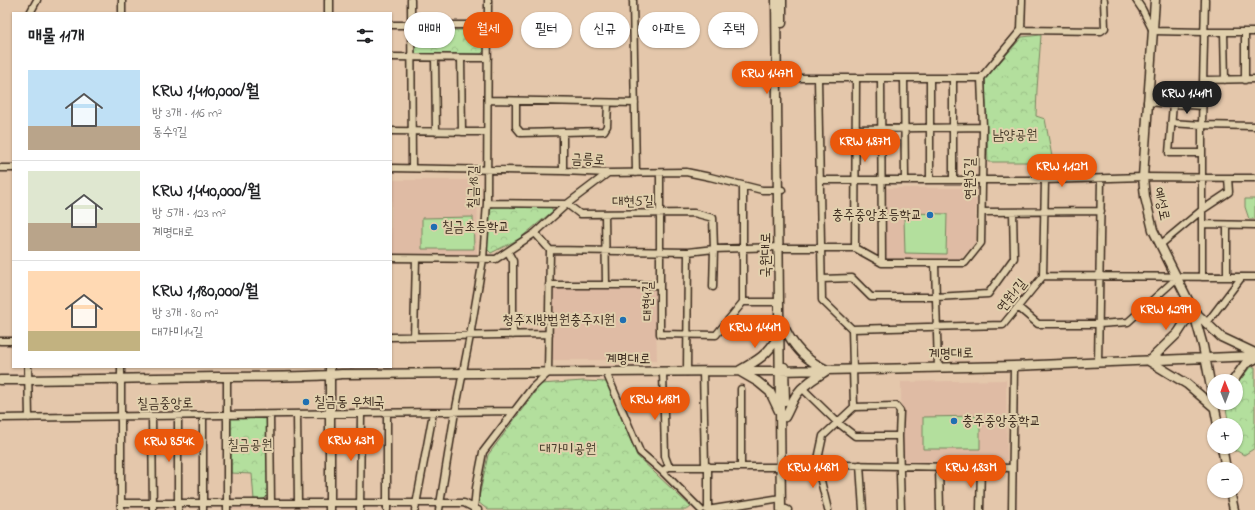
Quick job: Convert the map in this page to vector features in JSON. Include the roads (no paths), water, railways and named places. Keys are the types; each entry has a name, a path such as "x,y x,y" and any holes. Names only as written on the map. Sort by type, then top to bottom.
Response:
{"street":[{"path":"31,12 37,0"},
{"path":"122,0 122,12"},
{"path":"329,0 330,12"},
{"path":"411,0 411,12"},
{"name":"칠금18길","path":"488,0 488,12"},
{"path":"633,0 636,173"},
{"name":"국원대로","path":"776,0 781,190"},
{"name":"국원대로","path":"782,0 781,248 783,466 785,510"},
{"path":"782,78 981,78 1021,30 1022,0"},
{"path":"1021,30 1100,31 1105,28 1104,0"},
{"path":"1136,0 1142,9 1152,31 1255,32"},
{"name":"예성로","path":"1155,0 1143,177 1145,197 1149,215 1160,245 1193,310 1209,374"},
{"path":"1202,277 1202,106 1205,0"},
{"path":"392,25 404,25"},
{"path":"1224,32 1225,80"},
{"path":"1245,32 1245,80"},
{"path":"412,48 412,168"},
{"name":"칠금18길","path":"439,510 482,259 487,204 488,48"},
{"path":"392,57 488,58"},
{"path":"435,58 436,132"},
{"path":"461,58 462,132"},
{"path":"818,78 822,300 852,329 854,407"},
{"path":"855,248 856,78"},
{"path":"881,78 882,264"},
{"path":"904,78 905,180"},
{"path":"930,78 930,180"},
{"path":"953,78 953,180"},
{"name":"연원5길","path":"882,264 965,263 981,244 981,78"},
{"path":"1203,80 1255,79"},
{"path":"488,100 635,103"},
{"path":"516,101 516,127 521,133 604,131 607,126 608,103"},
{"path":"1147,102 1202,106"},
{"path":"1173,104 1169,153 1202,153"},
{"path":"1172,123 1255,126"},
{"path":"856,129 982,128"},
{"path":"392,130 487,132"},
{"path":"563,133 563,171"},
{"path":"0,168 12,168"},
{"name":"금릉로","path":"392,168 608,173 686,172 762,190 781,190"},
{"path":"392,258 496,259 535,233 567,204 608,173"},
{"name":"대현4길","path":"660,173 660,334 716,335 743,302"},
{"path":"820,180 1045,180 1143,177 1255,178"},
{"path":"1160,245 1202,210 1229,192 1228,178"},
{"path":"1098,363 1101,179"},
{"name":"연원1길","path":"852,329 1003,325 1043,276 1045,180"},
{"path":"743,186 743,302 779,302"},
{"path":"487,204 567,204"},
{"name":"대현5길","path":"567,204 580,214 694,213 713,218 713,287"},
{"path":"982,212 1101,211"},
{"path":"822,279 852,278 871,297 936,297 988,294 1014,258 1013,212"},
{"path":"605,214 606,284"},
{"path":"1202,224 1255,225"},
{"path":"1227,225 1227,277"},
{"path":"121,368 121,507 203,507 227,503 298,503 330,507 360,503 464,503 475,509 476,488 483,452 532,388 548,372 550,250 535,233"},
{"path":"550,250 688,252 714,248 855,248 882,264"},
{"name":"국원대로","path":"781,248 779,302 782,330"},
{"path":"508,252 513,261 513,335"},
{"path":"687,372 688,252"},
{"path":"414,337 416,259"},
{"path":"935,264 938,368"},
{"path":"1043,276 1177,278 1255,277"},
{"path":"1018,307 1038,324 1099,324 1128,322 1177,278"},
{"path":"1206,324 1241,278"},
{"path":"549,284 660,285"},
{"path":"1207,398 1187,384 1149,361 1178,333 1193,310 1221,337 1255,356 1245,364 1238,374"},
{"path":"513,318 549,320"},
{"path":"738,370 758,360 774,345 782,330 809,360 828,370"},
{"path":"392,337 549,334"},
{"path":"0,341 12,341"},
{"name":"계명대로","path":"0,380 227,377 330,371 342,374 462,374 548,372 687,372 738,370 782,371 1014,366 1255,356"},
{"path":"1012,510 1014,366"},
{"path":"28,368 29,418"},
{"path":"738,370 758,382 770,392 783,415 802,388 810,381 828,370"},
{"path":"330,371 330,507"},
{"path":"703,371 707,510 728,508 781,498"},
{"path":"606,372 640,452 662,471 700,510"},
{"path":"663,372 665,456 669,467"},
{"path":"226,510 228,415 227,377"},
{"path":"802,388 836,422 855,436 899,436"},
{"path":"741,389 741,467"},
{"path":"828,510 817,464 823,436 836,422 854,407 896,406 900,411 899,466 901,510"},
{"name":"칠금중앙로","path":"0,418 514,411"},
{"path":"387,413 387,510"},
{"path":"415,510 433,413"},
{"path":"297,414 298,503"},
{"path":"360,510 361,414"},
{"path":"270,415 270,503"},
{"path":"152,416 153,507"},
{"path":"178,416 178,507"},
{"path":"203,507 204,416"},
{"path":"662,471 669,467 741,467 817,464 1012,468"},
{"path":"860,465 863,510"},
{"name":"국원대로","path":"783,466 781,498 785,510"},
{"path":"939,466 940,510"},
{"path":"980,510 981,467"},
{"path":"1231,498 1234,510"}],"place":[{"name":"충주중앙초등학교","path":"930,215"},
{"name":"칠금초등학교","path":"434,227"},
{"name":"청주지방법원충주지원","path":"623,320"},
{"name":"칠금동 우체국","path":"306,402"},
{"name":"충주중앙중학교","path":"954,421"}],"park label":[{"name":"남양공원","path":"1015,135"},
{"name":"칠금공원","path":"250,445"},
{"name":"대가미공원","path":"568,449"}]}
